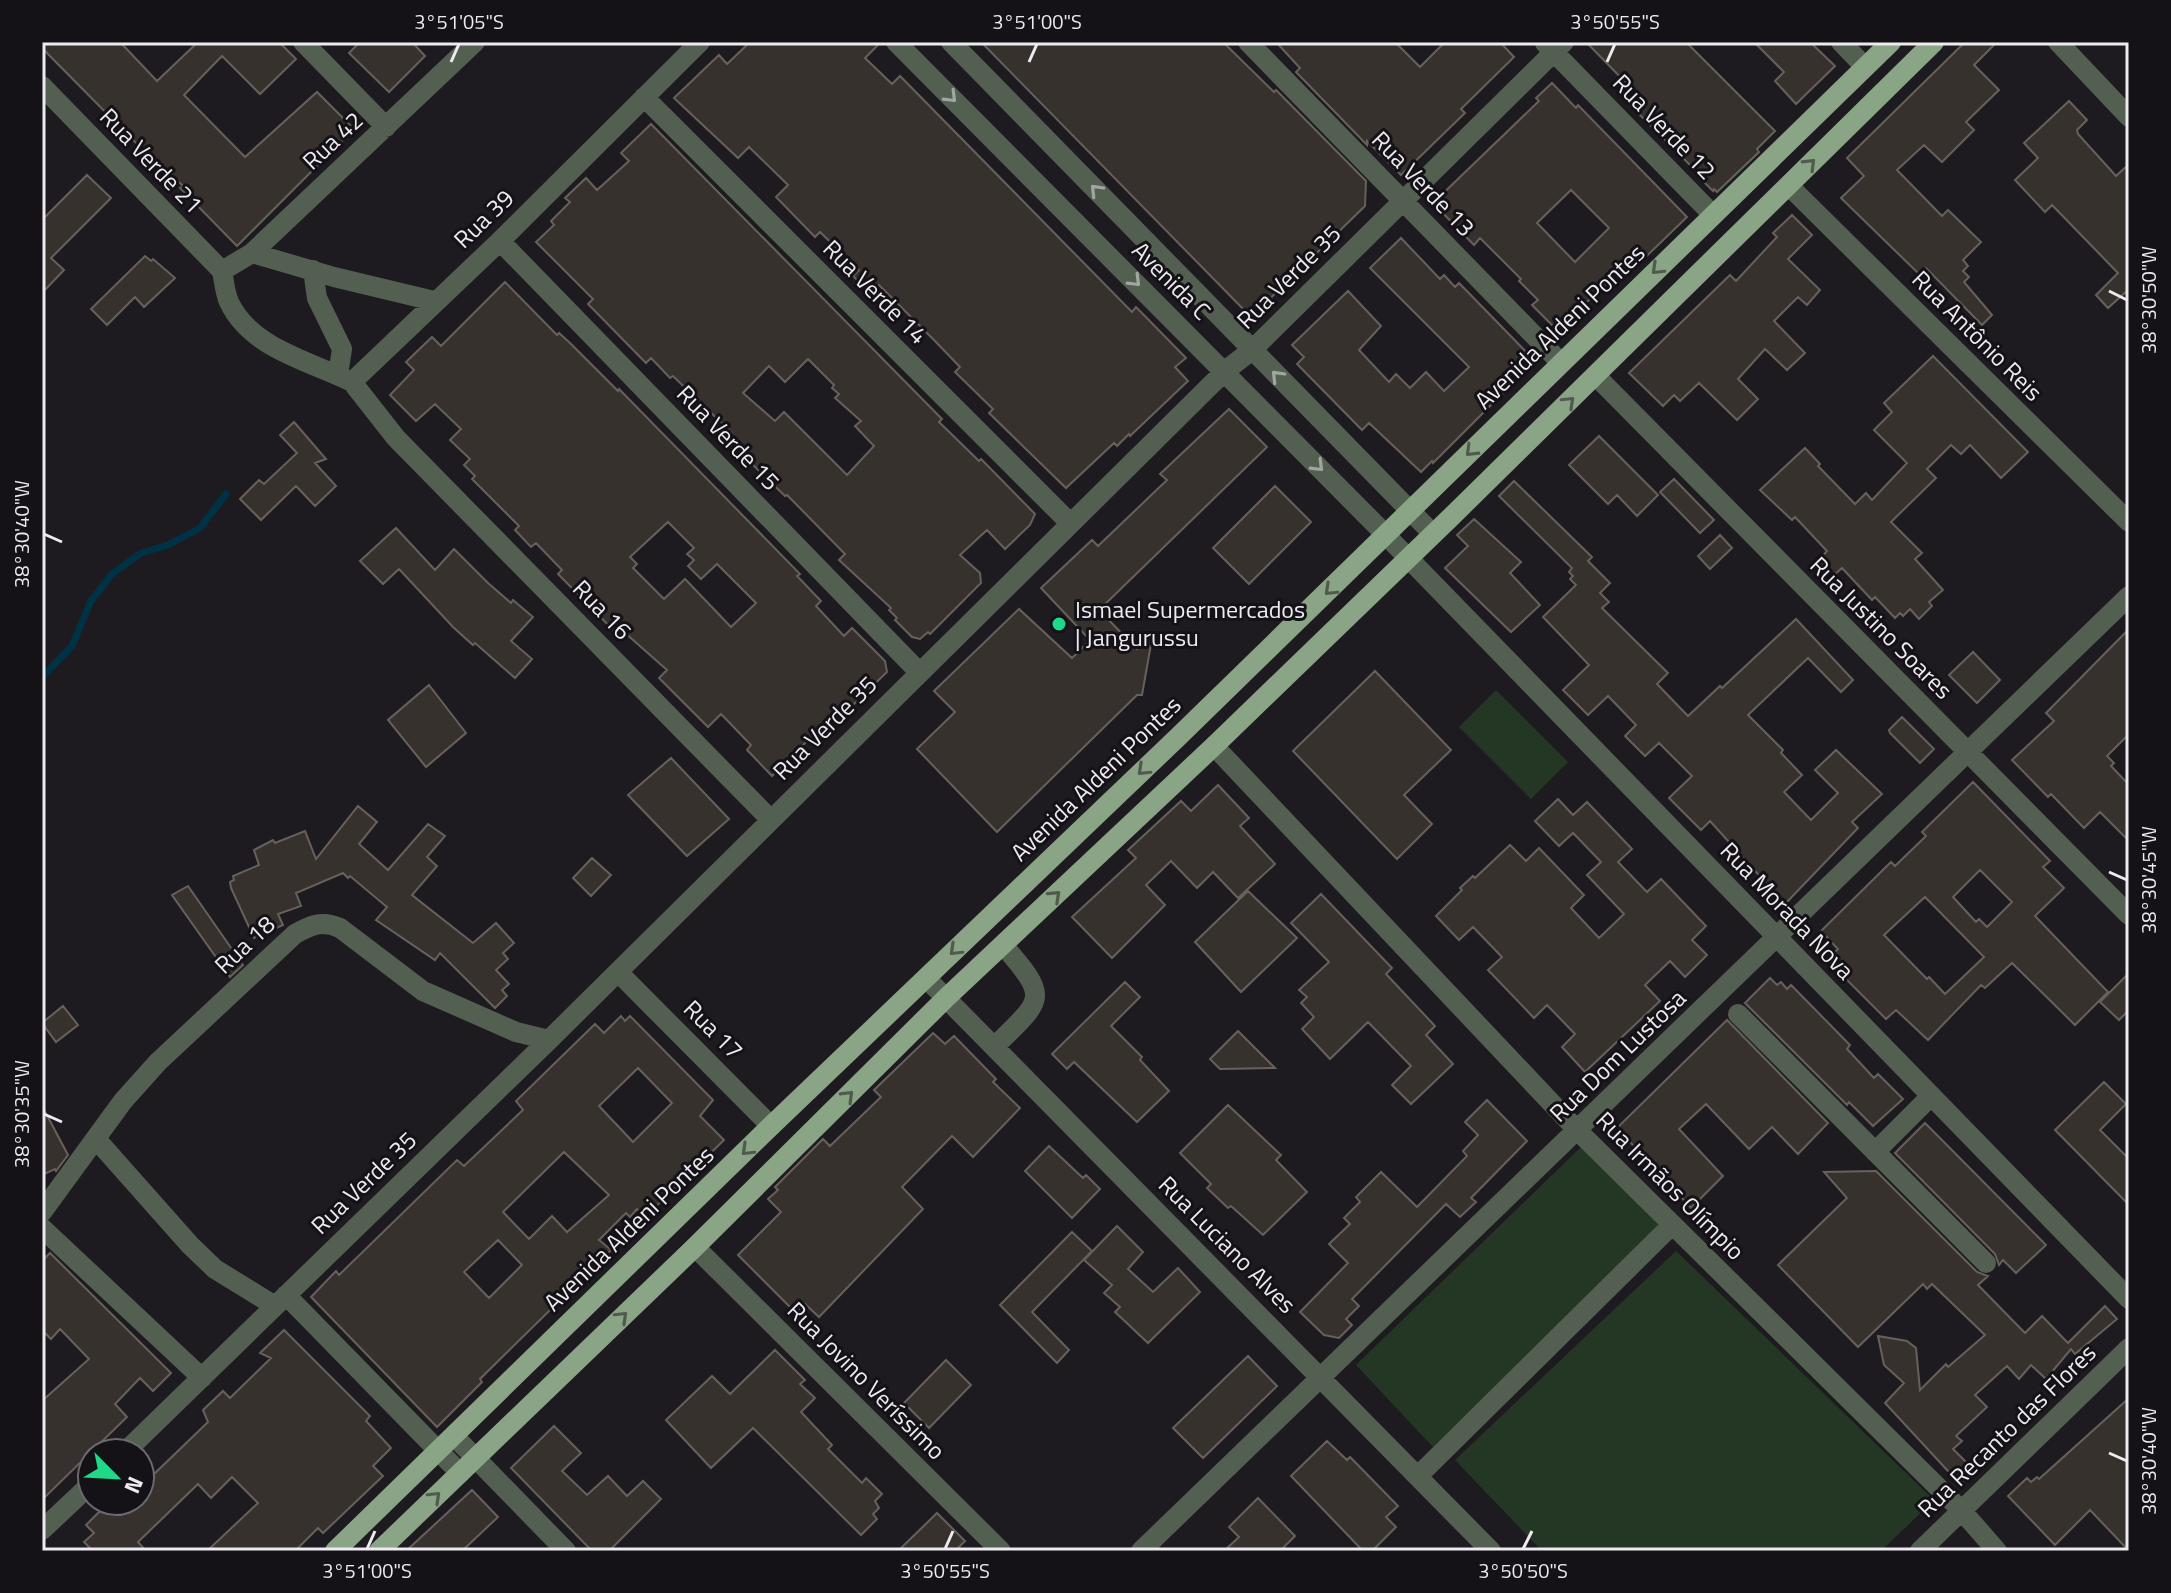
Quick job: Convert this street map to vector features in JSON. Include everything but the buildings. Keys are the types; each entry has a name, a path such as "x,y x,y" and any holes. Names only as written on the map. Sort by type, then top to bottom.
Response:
{"main road":[{"name":"Avenida Aldeni Pontes","path":"335,1551 1891,42"},
{"path":"379,1551 695,1247 946,998 1214,746 1596,376 1934,42"}],"street":[{"path":"303,42 386,127"},
{"name":"Rua 42","path":"222,271 252,253 475,42"},
{"name":"Rua 39","path":"345,379 500,241 700,42"},
{"name":"Avenida C","path":"896,42 1408,558"},
{"name":"Avenida C","path":"951,42 1433,534"},
{"name":"Rua Verde 13","path":"1248,42 1561,363"},
{"path":"1841,42 1865,67"},
{"path":"2058,42 2129,117"},
{"name":"Rua Verde 35","path":"141,1437 549,1040 1225,371 1252,350 1404,200 1554,45"},
{"name":"Rua Verde 12","path":"1554,45 1713,215"},
{"name":"Rua Verde 21","path":"42,86 222,271"},
{"name":"Rua Verde 14","path":"644,97 1070,523"},
{"name":"Rua Antônio Reis","path":"1789,186 2129,522"},
{"name":"Rua Verde 15","path":"500,241 919,672"},
{"path":"252,253 434,301"},
{"path":"222,271 228,300 255,333 277,349 345,379 342,349 317,298 313,270"},
{"name":"Rua Justino Soares","path":"1596,376 2129,915"},
{"name":"Rua 16","path":"345,379 396,438 770,819"},
{"name":"Rua Morada Nova","path":"1408,558 2129,1299"},
{"name":"Rua Dom Lustosa","path":"1141,1551 2129,596"},
{"name":"Rua Irmãos Olímpio","path":"1214,746 1578,1131 1962,1511 1997,1551"},
{"name":"Rua 18","path":"42,1212 123,1101 158,1062 295,934 315,924 328,923 340,928 423,991 516,1032 549,1040"},
{"path":"994,1047 1026,1016 1036,995 1035,983 1003,945"},
{"name":"Rua 17","path":"618,972 771,1126"},
{"name":"Rua Luciano Alves","path":"926,978 1491,1551"},
{"path":"1738,1014 1986,1263"},
{"path":"1875,1152 1931,1096"},
{"path":"96,1139 215,1269 281,1301 438,1452 467,1466 566,1551"},
{"path":"1418,1476 1672,1225"},
{"path":"42,1228 202,1378"},
{"name":"Rua Jovino Veríssimo","path":"695,1247 1001,1551"},
{"name":"Rua Recanto das Flores","path":"1920,1551 2129,1348"},
{"path":"454,1436 467,1466"},
{"path":"42,1530 76,1498"}],"green space":[{"path":"1496,690 1568,762 1531,799 1459,727"},
{"path":"1582,1146 1660,1226 1433,1447 1356,1365"},
{"path":"1676,1251 1934,1500 1881,1551 1542,1551 1455,1460"}],"waterway":[{"path":"42,677 72,646 91,601 112,574 141,553 168,545 200,528 226,494"}],"place":[{"name":"Ismael Supermercados | Jangurussu","path":"1059,624"}]}
